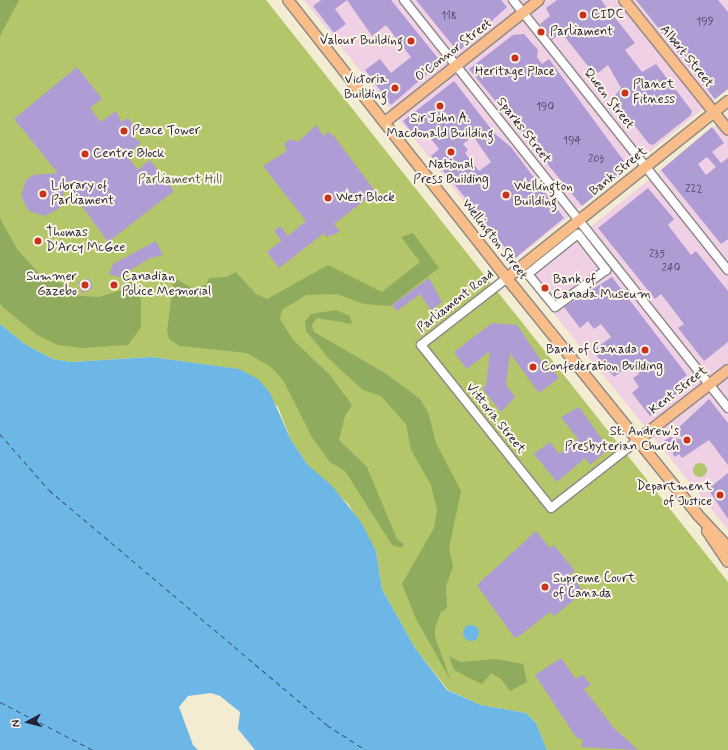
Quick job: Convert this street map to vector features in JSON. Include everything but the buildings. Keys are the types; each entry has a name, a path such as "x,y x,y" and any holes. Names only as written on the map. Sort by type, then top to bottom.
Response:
{"main road":[{"name":"Wellington Street","path":"288,0 507,278 697,514 728,547"},
{"name":"O'Connor Street","path":"385,122 540,0"},
{"name":"Albert Street","path":"624,0 728,130"},
{"name":"Bank Street","path":"507,278 728,101"},
{"name":"Kent Street","path":"638,440 728,370"},
{"name":"Wellington Street","path":"697,514 728,562"}],"street":[{"name":"Sparks Street","path":"404,0 728,408"},
{"name":"Queen Street","path":"513,0 728,270"},
{"path":"578,234 606,270 555,307 528,274 578,234"},
{"name":"Parliament Road","path":"421,345 507,278"},
{"name":"Vittoria Street","path":"421,345 551,508"},
{"name":"Kent Street","path":"551,508 638,440"}],"shaded area":[{"path":"304,0 728,0 728,89 512,262"},
{"path":"728,116 728,530 526,279"}],"green space":[{"name":"Parliament Hill","path":"0,0 266,0 728,582 728,750 547,750 536,723 526,713 481,705 448,690 415,648 382,589 376,551 349,505 307,464 291,440 278,407 238,369 151,357 71,362 53,359 26,345 0,324"},
{"path":"0,0 19,0 0,36"},
{"path":"0,218 17,249 44,279 64,283 80,296 99,297 128,288 130,280 135,279 141,294 141,327 128,345 82,348 58,345 37,335 5,309 0,304"},
{"path":"413,233 439,268 390,306 364,304 337,294 306,295 282,310 280,319 293,340 329,374 352,405 345,416 339,440 367,467 397,539 404,544 401,548 392,545 345,471 330,462 313,439 283,380 271,367 247,353 180,346 169,339 167,331 174,278 194,289 206,285 209,278 226,277 236,272 256,294 267,299 328,265 382,292 420,262 401,237"},
{"path":"336,310 350,316 352,324 317,318 312,325 314,332 385,373 420,399 428,412 436,443 461,491 449,548 453,567 446,586 447,608 441,612 435,628 435,637 451,681 416,619 402,584 434,528 437,510 431,485 411,450 406,424 381,396 363,390 330,360 306,331 305,321 311,314"},
{"path":"697,463 703,463 707,467 707,473 703,477 697,477 693,473 693,467"},
{"path":"449,656 461,662 496,659 523,664 527,682 510,691 501,679 491,673 482,684 454,670"}],"water":[{"path":"0,324 26,345 53,359 71,362 151,357 239,369 258,379 270,393 291,440 307,464 332,486 361,522 376,551 382,589 415,648 447,690 481,705 526,713 536,723 547,750 255,750 238,729 240,712 220,696 211,693 188,696 179,707 193,745 198,750 0,750"},
{"path":"471,625 477,627 479,633 477,639 471,641 465,639 463,633 465,627"}],"ferry route":[{"path":"0,434 49,490 327,725 366,750"},
{"path":"0,702 93,750"}],"place":[{"name":"CIDC","path":"583,15"},
{"name":"Parliament","path":"541,32"},
{"name":"Valour Building","path":"411,41"},
{"name":"Heritage Place","path":"515,58"},
{"name":"Victoria Building","path":"395,88"},
{"name":"Planet Fitness","path":"625,93"},
{"name":"Sir John A. Macdonald Building","path":"440,106"},
{"name":"Peace Tower","path":"124,131"},
{"name":"National Press Building","path":"451,152"},
{"name":"Centre Block","path":"85,154"},
{"name":"Library of Parliament","path":"43,194"},
{"name":"Wellington Building","path":"506,195"},
{"name":"West Block","path":"328,198"},
{"name":"Thomas D'Arcy McGee","path":"38,241"},
{"name":"Summer Gazebo","path":"85,285"},
{"name":"Canadian Police Memorial","path":"114,285"},
{"name":"Bank of Canada Museum","path":"545,288"},
{"name":"Bank of Canada","path":"645,350"},
{"name":"Confederation Building","path":"533,367"},
{"name":"St. Andrew's Presbyterian Church","path":"687,440"},
{"name":"Department of Justice","path":"720,495"},
{"name":"Supreme Court of Canada","path":"545,587"}]}
